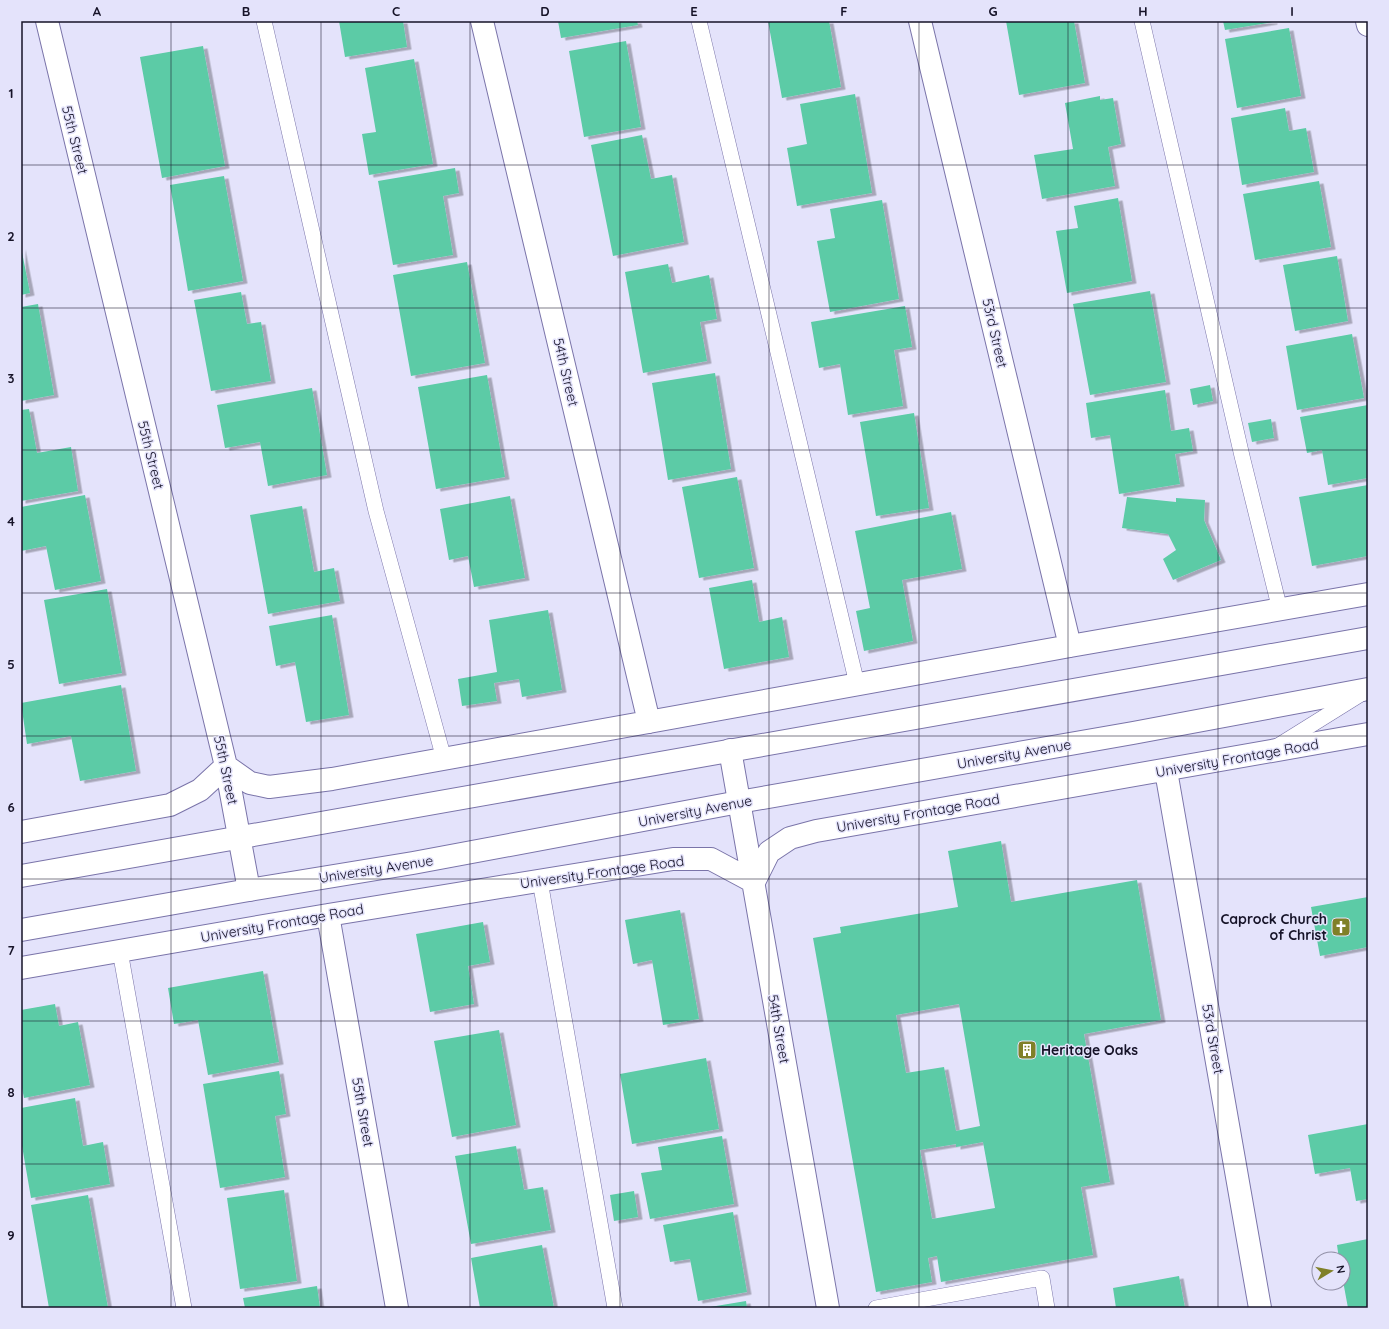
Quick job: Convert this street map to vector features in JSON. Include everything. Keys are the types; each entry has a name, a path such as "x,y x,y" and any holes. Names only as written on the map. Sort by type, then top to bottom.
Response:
{"street":[{"name":"55th Street","path":"47,21 226,766 249,890"},
{"name":"54th Street","path":"482,21 649,722"},
{"name":"53rd Street","path":"920,21 1070,646"},
{"path":"1367,21 1368,25"},
{"path":"22,827 170,805 200,790 226,766 250,783 269,787 332,779 857,684 1368,594"},
{"path":"21,876 1368,638"},
{"name":"University Avenue","path":"21,930 414,863 739,802 1133,733 1368,689"},
{"name":"University Frontage Road","path":"21,968 328,915 673,859 711,859 754,882 769,852 790,838 816,831 1166,771 1368,734"},
{"name":"54th Street","path":"730,750 828,1308"},
{"name":"53rd Street","path":"1166,771 1260,1308"},
{"name":"55th Street","path":"328,915 397,1308"}],"lane":[{"path":"264,21 376,511 444,759"},
{"path":"699,21 857,684"},
{"path":"1142,21 1242,456 1280,610"},
{"path":"1266,752 1368,689"},
{"path":"540,881 615,1308"},
{"path":"120,951 184,1308"},
{"path":"876,1308 1042,1278 1047,1308"}],"building":[{"path":"339,21 403,21 407,47 345,57"},
{"path":"558,21 637,21 638,25 561,38"},
{"path":"768,21 829,21 841,87 782,98"},
{"path":"1006,21 1074,21 1085,83 1019,95"},
{"path":"1223,21 1273,21 1273,22 1225,30"},
{"path":"1289,28 1301,96 1237,108 1225,39"},
{"path":"626,41 641,127 584,137 569,51"},
{"path":"203,46 225,166 162,178 140,57"},
{"path":"414,59 433,164 369,175 362,134 376,132 365,68"},
{"path":"855,94 872,193 797,206 787,148 807,144 800,104"},
{"path":"1100,96 1100,100 1113,98 1121,144 1108,147 1115,186 1042,199 1034,155 1073,149 1065,103"},
{"path":"1285,108 1289,131 1306,128 1314,172 1242,185 1231,118"},
{"path":"642,135 651,179 672,175 684,242 613,256 591,145"},
{"path":"455,168 459,193 443,196 453,255 393,265 378,181"},
{"path":"224,176 243,281 188,291 170,185"},
{"path":"1319,181 1331,247 1255,260 1243,194"},
{"path":"1118,198 1132,281 1067,293 1056,231 1078,228 1074,206"},
{"path":"882,200 899,299 830,312 817,241 835,238 830,209"},
{"path":"21,247 30,293 21,295"},
{"path":"1337,256 1348,321 1295,331 1283,265"},
{"path":"467,262 485,363 411,376 393,275"},
{"path":"668,264 672,283 709,275 717,319 700,322 707,361 643,373 625,272"},
{"path":"1150,291 1166,382 1090,395 1073,304"},
{"path":"241,292 247,324 261,322 271,381 211,391 194,300"},
{"path":"38,304 54,395 21,401 21,307"},
{"path":"905,306 912,347 894,350 903,406 848,415 840,364 819,368 811,322"},
{"path":"1352,334 1364,398 1297,410 1286,346"},
{"path":"715,373 731,469 668,480 652,383"},
{"path":"487,375 505,477 436,489 418,387"},
{"path":"1210,385 1213,401 1193,405 1190,389"},
{"path":"312,388 327,475 268,486 260,442 225,448 217,405"},
{"path":"1165,390 1171,431 1189,428 1193,451 1175,454 1180,484 1119,494 1110,435 1091,438 1086,403"},
{"path":"1368,405 1368,478 1328,485 1322,450 1307,453 1300,417"},
{"path":"29,409 37,453 71,447 78,491 21,501 21,410"},
{"path":"914,413 929,508 876,516 860,422"},
{"path":"1271,419 1274,438 1252,442 1248,423"},
{"path":"737,477 754,568 699,578 682,487"},
{"path":"1368,485 1368,556 1312,566 1299,497"},
{"path":"85,495 101,581 55,590 46,546 21,551 21,507"},
{"path":"510,496 525,578 474,587 468,556 449,560 440,509"},
{"path":"1127,497 1176,502 1176,498 1205,500 1204,520 1221,560 1173,580 1163,559 1176,550 1168,534 1122,528"},
{"path":"302,506 314,572 334,568 340,601 268,614 250,515"},
{"path":"951,512 962,569 902,580 913,641 864,651 856,611 870,608 855,531"},
{"path":"752,580 759,622 782,617 789,657 724,669 709,588"},
{"path":"107,589 122,673 59,684 44,600"},
{"path":"548,610 562,690 522,697 519,679 494,683 497,701 462,706 458,679 497,672 489,620"},
{"path":"332,615 349,715 306,722 295,662 276,666 269,626"},
{"path":"121,685 136,771 80,781 71,736 27,744 21,703"},
{"name":"Heritage Oaks","path":"1001,841 1011,902 1137,880 1161,1020 1084,1034 1110,1182 1081,1187 1093,1255 941,1282 937,1256 928,1258 932,1282 876,1292 813,938 841,933 840,927 958,907 948,851","holes":["959,1004 980,1126 956,1131 944,1067 906,1073 896,1015","983,1142 995,1208 932,1219 920,1150 956,1144 956,1147"]},
{"name":"Caprock Church of Christ","path":"1368,897 1368,947 1320,956 1311,907"},
{"path":"680,910 699,1019 663,1025 652,960 633,964 625,920"},
{"path":"483,922 490,962 468,966 474,1004 430,1012 416,934"},
{"path":"263,971 279,1062 208,1075 198,1020 174,1024 168,988"},
{"path":"55,1004 59,1026 78,1022 90,1085 24,1098 21,1083 21,1010"},
{"path":"499,1030 516,1125 452,1137 434,1041"},
{"path":"706,1058 719,1129 632,1144 620,1074"},
{"path":"279,1071 286,1114 275,1116 285,1177 220,1188 203,1084"},
{"path":"75,1098 83,1146 103,1142 110,1184 31,1198 21,1140 21,1108"},
{"path":"1368,1124 1368,1199 1356,1201 1350,1168 1315,1174 1308,1135"},
{"path":"722,1136 734,1204 650,1219 641,1173 662,1170 658,1147"},
{"path":"516,1146 524,1190 543,1187 551,1230 471,1244 455,1156"},
{"path":"284,1190 297,1281 240,1289 227,1198"},
{"path":"634,1191 638,1217 614,1221 610,1195"},
{"path":"88,1195 108,1308 49,1308 31,1205"},
{"path":"733,1212 747,1292 698,1301 690,1259 670,1262 663,1225"},
{"path":"1368,1239 1368,1308 1348,1308 1345,1291 1351,1291 1351,1251 1338,1251 1337,1245"},
{"path":"542,1245 554,1308 480,1308 471,1258"},
{"path":"1179,1276 1185,1308 1116,1308 1113,1288"},
{"path":"317,1286 320,1308 245,1308 243,1298"},
{"path":"746,1301 747,1308 710,1308 710,1307"}],"place":[{"name":"Caprock Church of Christ","path":"1341,927"},
{"name":"Heritage Oaks","path":"1027,1050"}]}
